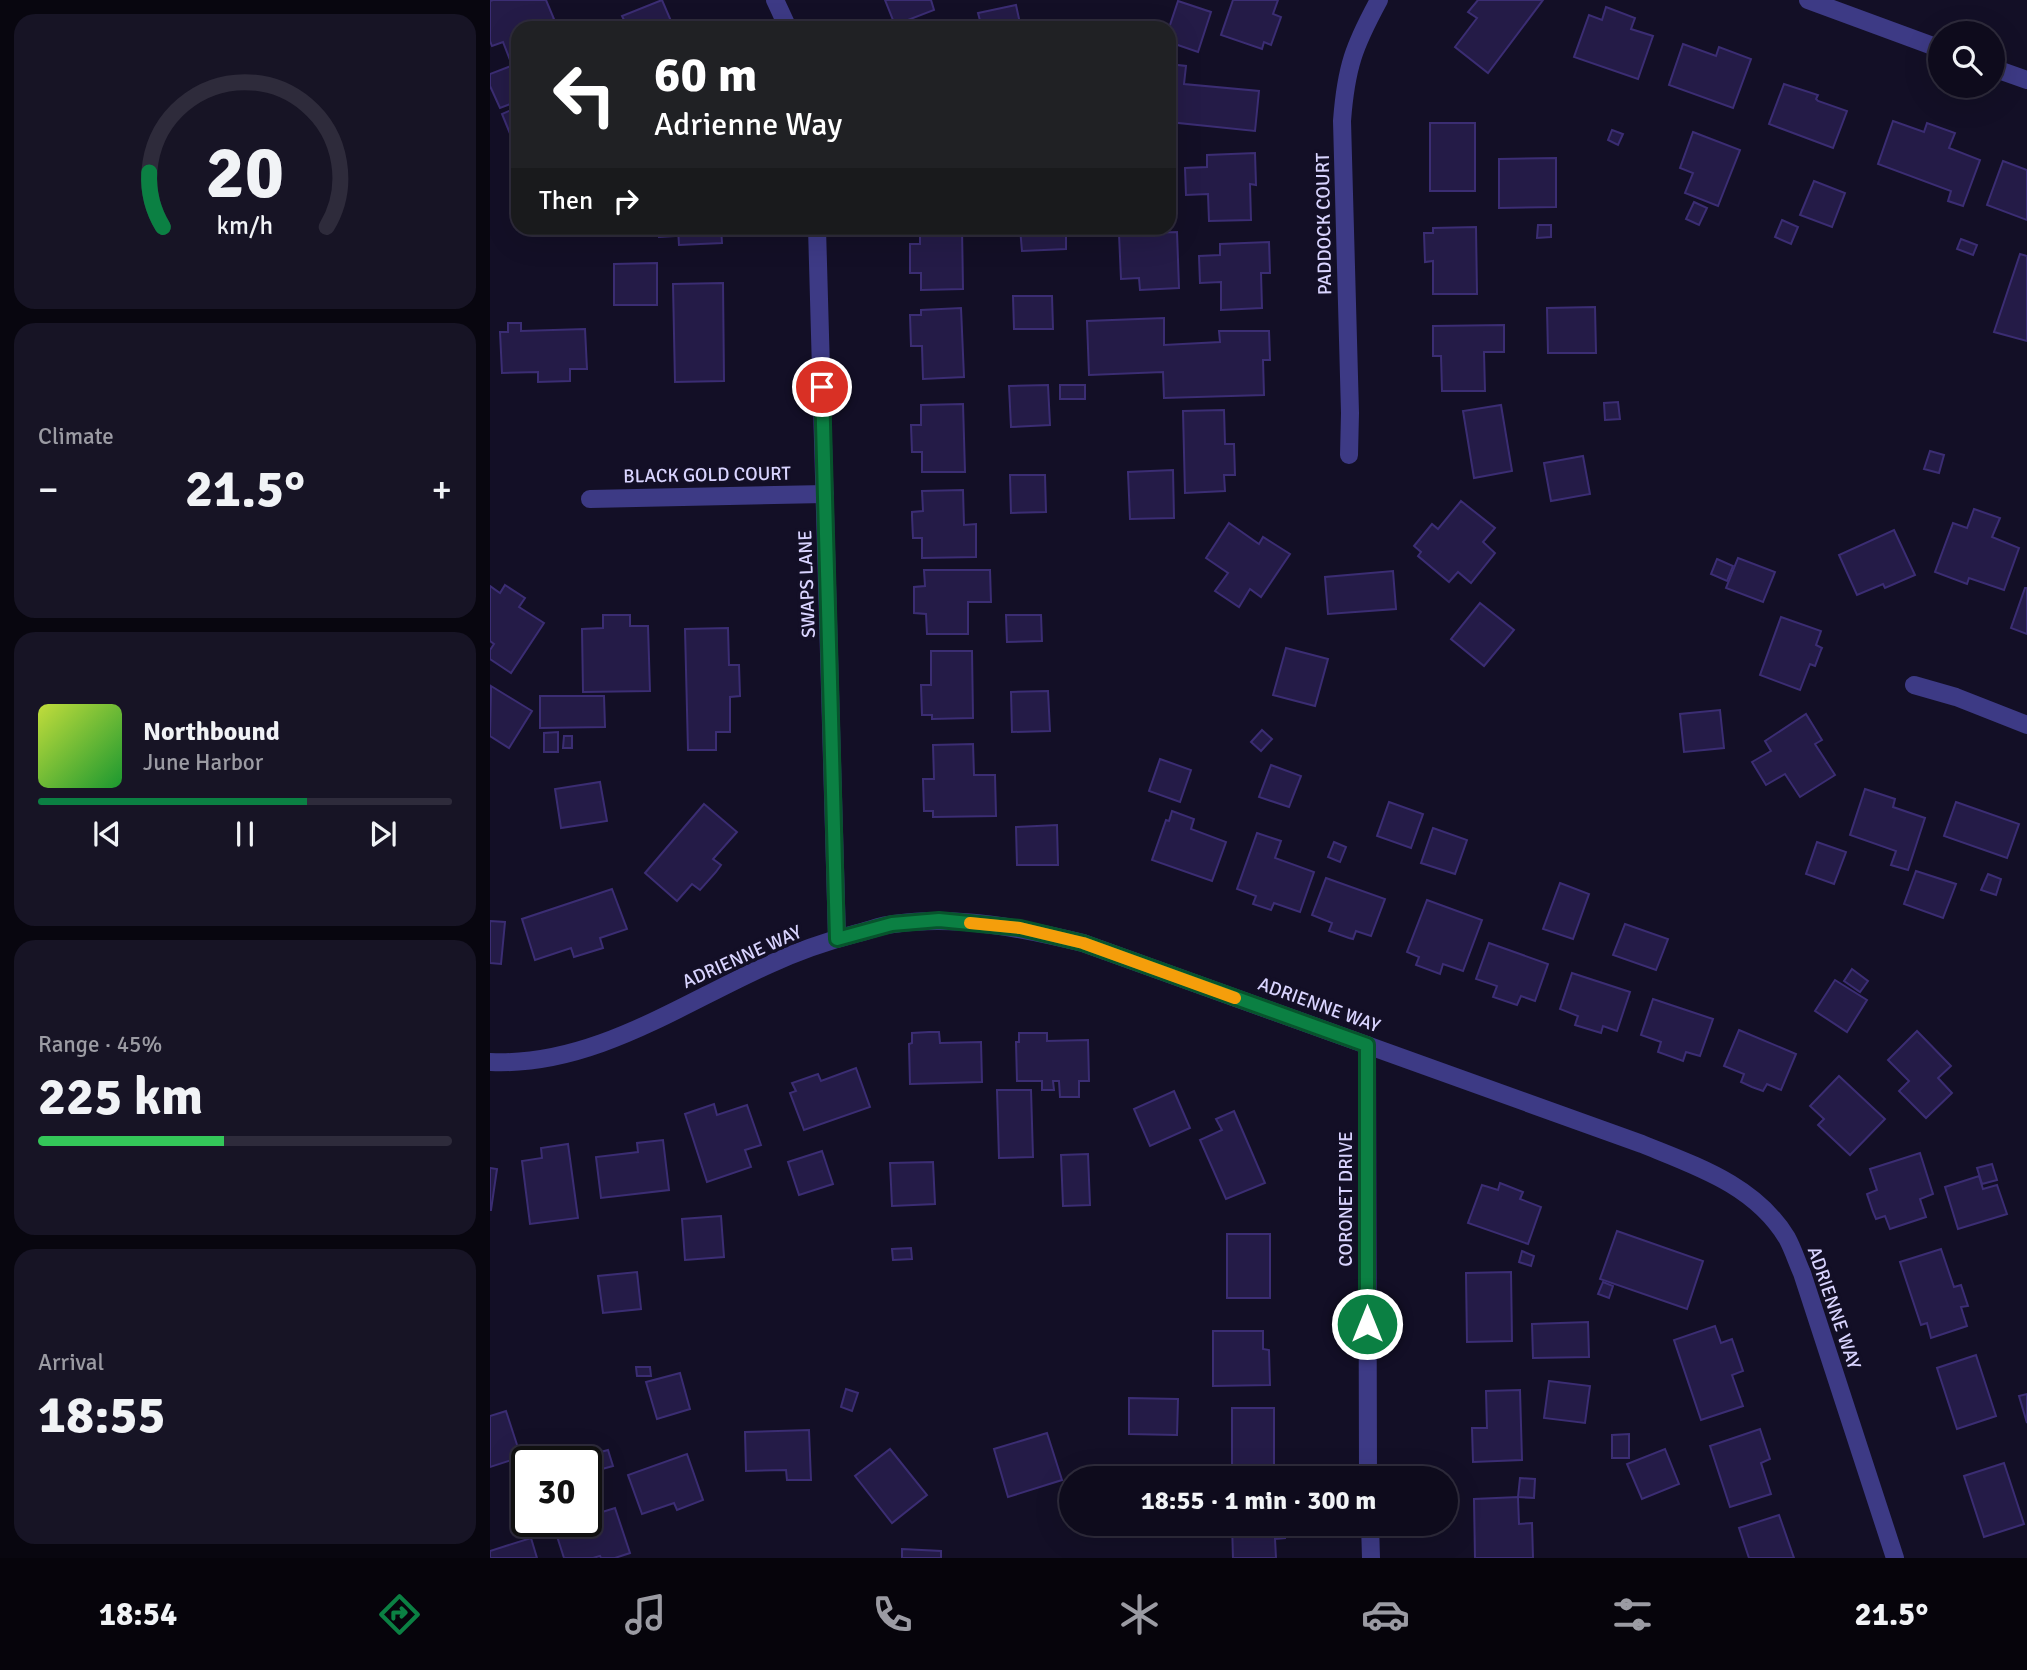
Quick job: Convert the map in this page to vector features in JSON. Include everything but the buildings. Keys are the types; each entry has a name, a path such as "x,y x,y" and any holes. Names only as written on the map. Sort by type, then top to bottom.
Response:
{"street":[{"path":"775,0 785,21"},
{"name":"PADDOCK COURT","path":"1349,455 1342,121 1352,55 1357,40 1379,0"},
{"path":"1808,0 1928,44"},
{"path":"2005,72 2027,80"},
{"name":"SWAPS LANE","path":"817,235 837,939"},
{"name":"BLACK GOLD COURT","path":"590,499 825,494"},
{"path":"1914,685 1956,697 2027,725"},
{"name":"ADRIENNE WAY","path":"490,1062 545,1059 580,1051 633,1031 769,964 837,939 892,924 939,920 1020,928 1083,943 1654,1149 1703,1169 1734,1185 1755,1200 1787,1239 1802,1273 1895,1558"},
{"name":"CORONET DRIVE","path":"1367,1045 1368,1466"},
{"path":"1370,1536 1371,1558"}],"slow traffic":[{"path":"970,923 1020,928 1083,943 1235,998"}],"route":[{"path":"822,387 837,939 892,924 939,920 1020,928 1083,943 1367,1045 1367,1324"}]}
